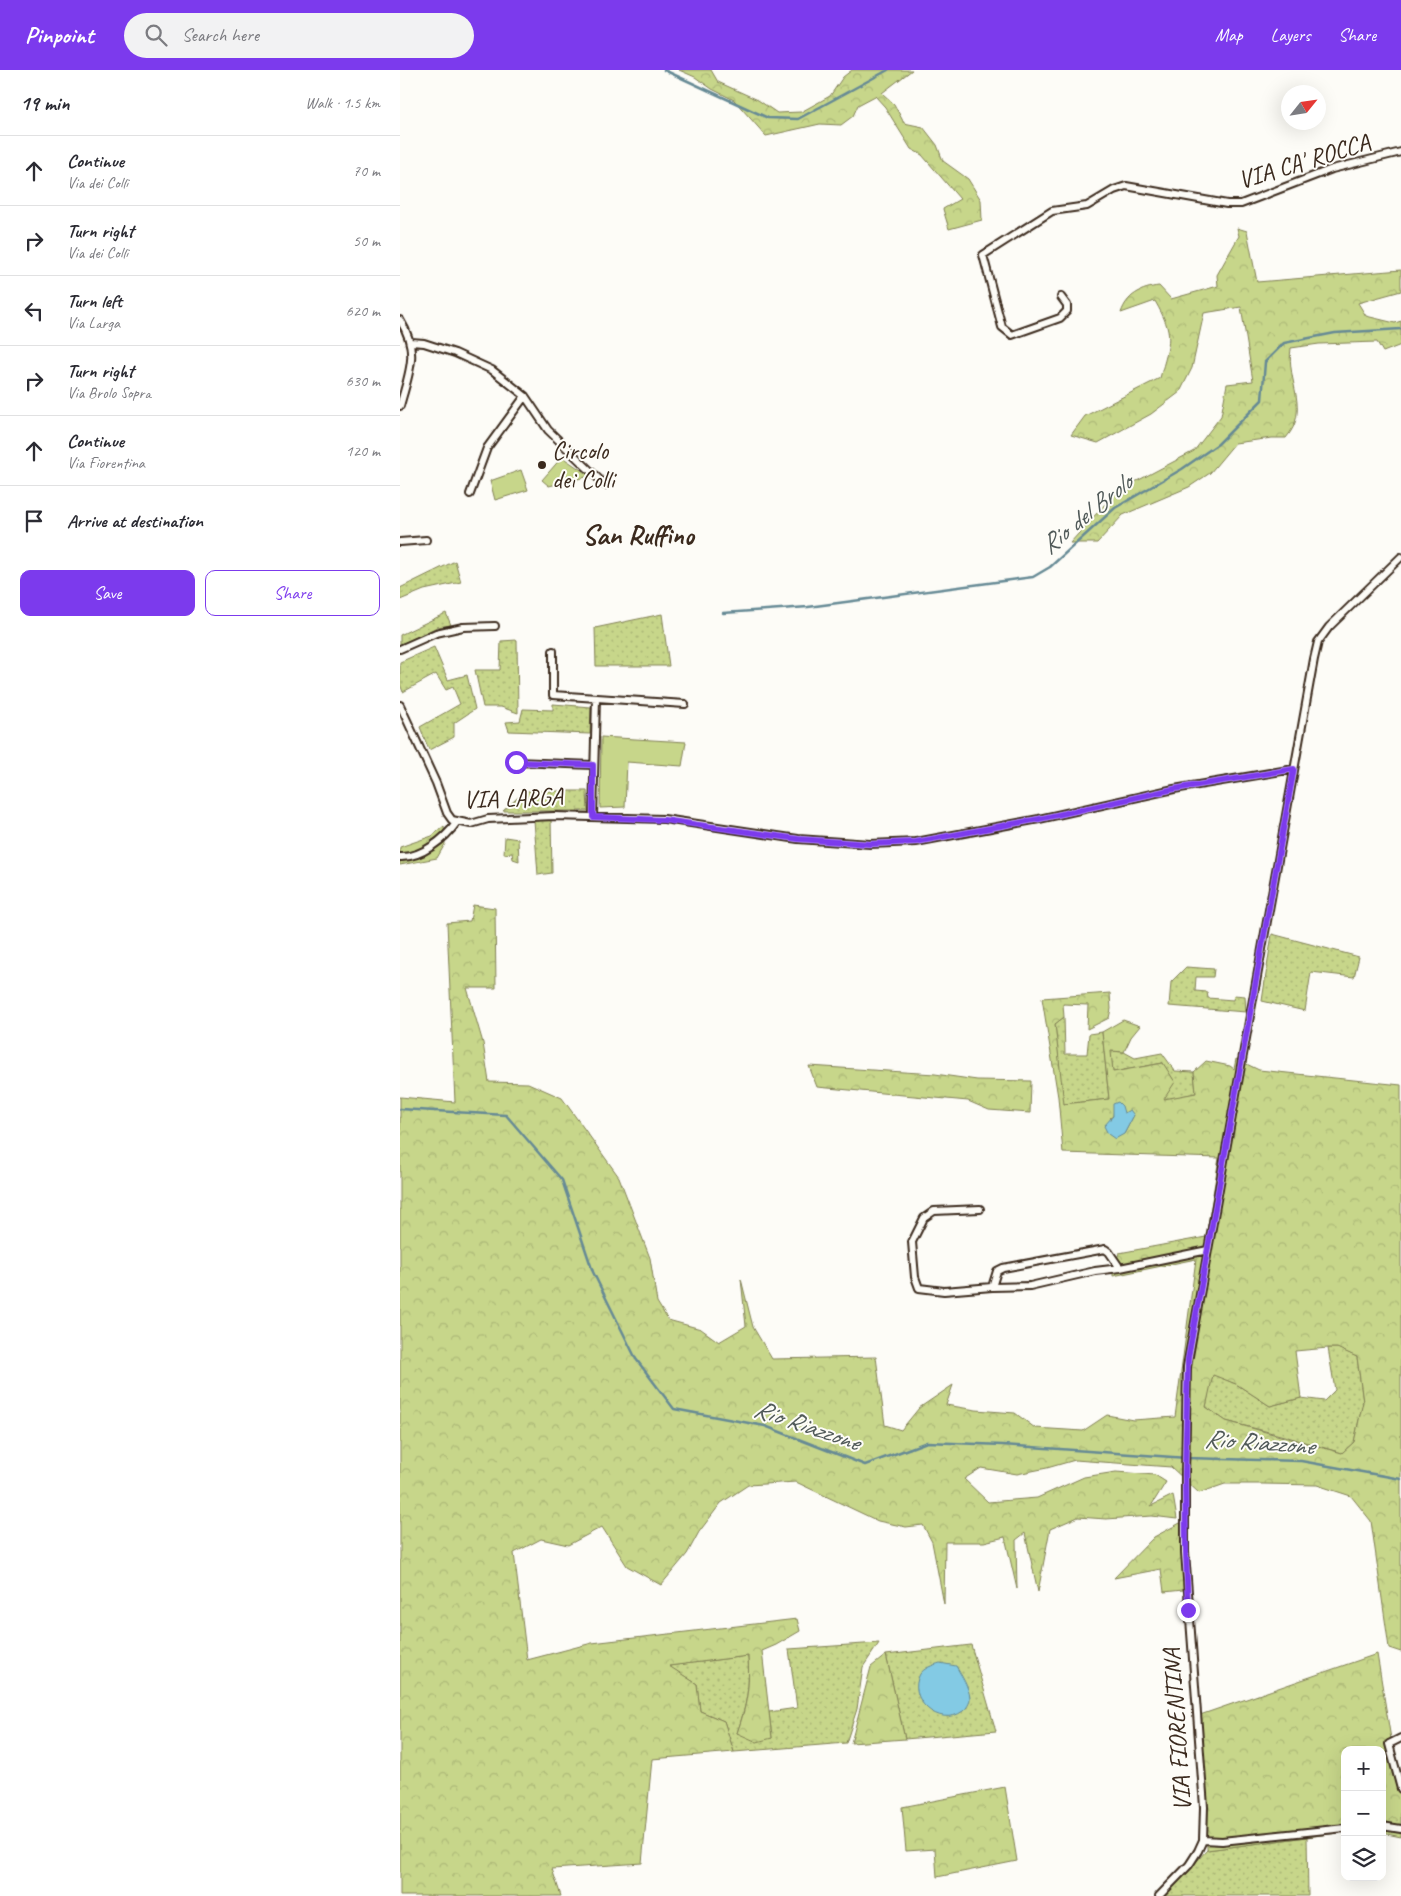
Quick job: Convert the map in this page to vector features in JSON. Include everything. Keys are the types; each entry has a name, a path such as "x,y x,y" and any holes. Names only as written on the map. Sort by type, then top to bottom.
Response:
{"street":[{"name":"VIA CA' ROCCA","path":"1061,297 1067,305 1067,311 1060,318 1012,335 1006,332 1002,328 983,255 1052,211 1087,206 1114,190 1126,186 1227,204 1241,204 1332,169 1401,152"},
{"path":"400,320 411,342 411,364 400,406"},
{"path":"411,342 424,343 466,357 492,370 525,396 548,430 605,486"},
{"path":"470,494 487,448 525,396"},
{"path":"400,542 426,540"},
{"name":"VIA FIORENTINA","path":"1341,1828 1222,1841 1203,1840 1202,1777 1186,1581 1185,1440 1188,1359 1318,642 1339,618 1401,557"},
{"path":"400,649 436,633 463,627 495,626"},
{"path":"553,651 553,695 685,704"},
{"path":"593,817 596,699"},
{"name":"VIA LARGA","path":"400,705 436,783 447,813 452,820 471,824 503,817 593,817 664,820 798,839 870,844 916,842 1039,819 1174,789 1294,769"},
{"path":"516,762 593,765"},
{"path":"400,857 406,858 436,845 451,831 457,822"},
{"path":"980,1209 934,1211 924,1218 912,1242 915,1276 919,1288 944,1291 1030,1286 1095,1271 1120,1268 1208,1250"},
{"path":"992,1287 997,1271 1003,1268 1105,1249 1120,1268"},
{"path":"1401,1738 1389,1744 1401,1788"},
{"path":"1386,1827 1401,1829"},
{"path":"1159,1896 1189,1865 1203,1840"}],"green space":[{"path":"679,70 711,70 718,82 758,100 777,113 801,112 830,96 843,77 852,70 912,70 882,93 894,104 904,123 923,127 937,145 943,161 968,179 981,200 982,220 949,229 943,209 960,199 922,155 911,149 885,107 875,96 858,105 853,116 841,125 820,124 766,136 734,100 712,89 695,77"},
{"path":"1237,228 1247,231 1257,282 1401,270 1401,291 1358,303 1366,316 1395,323 1401,321 1401,345 1383,352 1377,342 1319,344 1291,348 1290,360 1296,395 1297,416 1286,438 1235,443 1210,473 1189,487 1123,515 1097,543 1070,543 1116,492 1194,451 1221,416 1227,384 1253,381 1241,307 1204,313 1192,368 1180,392 1151,414 1098,443 1071,435 1085,416 1160,378 1169,339 1166,323 1155,301 1121,313 1127,301 1136,293 1152,287 1159,286 1171,299 1218,286 1217,275 1239,236"},
{"path":"562,457 590,476 549,486 542,480"},
{"path":"521,470 528,490 495,500 490,481"},
{"path":"455,561 461,582 424,590 400,600 400,588"},
{"path":"446,613 451,625 437,627 400,645 400,635"},
{"path":"662,614 669,666 596,666 595,628"},
{"path":"517,640 518,713 501,707 483,707 475,670 500,670 501,641"},
{"path":"434,647 448,680 467,675 475,709 454,723 454,737 429,750 420,727 460,704 453,687 446,690 436,674 403,692 400,684 400,662"},
{"path":"553,704 591,707 590,734 509,731 506,722 520,721 523,709 553,710"},
{"path":"601,737 686,742 682,766 627,762 625,807 600,808"},
{"path":"525,791 587,791 588,811 503,811"},
{"path":"551,819 552,873 538,875 534,820"},
{"path":"444,826 445,844 437,858 400,865 400,847 432,836"},
{"path":"505,837 518,839 519,861 513,859 512,853 504,854"},
{"path":"473,905 495,908 496,988 467,988 483,1043 489,1082 528,1083 562,1098 619,1177 650,1258 657,1302 668,1320 701,1329 719,1342 746,1326 741,1279 753,1327 772,1359 876,1357 885,1425 901,1430 919,1408 953,1385 946,1405 976,1410 1015,1413 1035,1428 1083,1431 1107,1415 1133,1420 1175,1417 1196,1259 1113,1276 1113,1269 1119,1253 1206,1237 1219,1158 1063,1153 1058,1097 1042,998 1110,993 1111,1009 1109,1018 1087,1029 1088,1005 1063,1004 1064,1017 1055,1024 1064,1104 1109,1099 1102,1032 1123,1020 1140,1026 1131,1037 1124,1052 1111,1051 1113,1072 1163,1063 1175,1082 1164,1099 1196,1093 1194,1072 1206,1061 1230,1066 1234,1069 1236,1059 1259,1070 1401,1085 1401,1652 1389,1648 1371,1521 1351,1496 1317,1485 1225,1484 1199,1493 1171,1467 1075,1460 1017,1474 981,1468 964,1479 988,1502 1037,1498 1084,1477 1116,1472 1155,1475 1166,1482 1151,1506 1173,1495 1177,1519 1152,1516 1106,1519 1078,1517 1050,1529 1038,1592 1025,1533 1016,1540 1017,1589 1005,1537 984,1542 945,1542 944,1604 932,1542 923,1525 906,1527 878,1521 796,1482 748,1485 721,1503 699,1532 687,1554 661,1585 627,1566 602,1527 568,1545 541,1539 514,1553 527,1660 592,1643 797,1619 800,1631 762,1651 772,1738 757,1742 737,1733 747,1695 749,1677 748,1656 669,1666 697,1684 700,1711 724,1721 734,1752 652,1759 642,1863 552,1869 561,1896 400,1896 400,1097 455,1102 447,923 470,921","holes":["1114,1108 1134,1115 1124,1134 1110,1118 1113,1116","1337,1348 1357,1357 1363,1402 1354,1442 1342,1453 1226,1421 1206,1407 1213,1375 1236,1384 1270,1406 1301,1398 1295,1351"]},
{"path":"1272,934 1359,957 1354,977 1311,972 1305,1011 1262,1001"},
{"path":"1186,967 1214,969 1213,977 1196,977 1195,991 1207,992 1208,998 1233,1000 1234,995 1245,996 1246,1012 1169,1006 1171,982"},
{"path":"1064,1017 1065,1054 1087,1054 1089,1034 1102,1032 1109,1099 1063,1104 1055,1024"},
{"path":"1110,1051 1124,1052 1135,1058 1162,1053 1175,1071 1194,1072 1196,1093 1163,1100 1163,1063 1113,1072"},
{"path":"809,1066 935,1074 977,1080 1031,1081 1030,1113 989,1110 968,1101 817,1087"},
{"path":"1328,1348 1338,1348 1357,1357 1363,1402 1354,1442 1342,1453 1226,1421 1206,1407 1212,1374 1236,1384 1270,1406 1301,1398 1324,1401 1335,1390"},
{"path":"1182,1522 1183,1590 1164,1592 1161,1569 1114,1578 1154,1537"},
{"path":"879,1643 863,1667 857,1709 846,1743 734,1752 724,1721 700,1711 697,1684 668,1666 748,1656 749,1677 747,1695 737,1733 772,1738 769,1712 797,1708 789,1649"},
{"path":"971,1645 996,1731 905,1739 886,1655"},
{"path":"1377,1654 1397,1787 1401,1793 1401,1837 1386,1834 1386,1746 1341,1746 1341,1833 1207,1850 1200,1715"},
{"path":"886,1655 905,1739 851,1743 871,1667"},
{"path":"1005,1787 1017,1861 937,1877 935,1849 906,1851 902,1807"},
{"path":"1307,1837 1308,1896 1165,1896 1207,1850"}],"water":[{"path":"1118,1102 1122,1106 1124,1113 1130,1110 1134,1115 1124,1134 1115,1139 1108,1134 1104,1126 1113,1116 1113,1104"},
{"path":"940,1663 956,1666 969,1694 970,1700 967,1707 954,1716 935,1714 921,1701 917,1692 920,1674 926,1668"}],"waterway":[{"path":"664,70 768,118 798,119 888,70"},
{"name":"Rio del Brolo","path":"723,613 808,607 1033,577 1050,567 1115,508 1182,469 1218,444 1262,400 1265,362 1284,343 1335,333 1401,329"},
{"name":"Rio Riazzone","path":"400,1109 506,1115 562,1180 593,1272 636,1359 674,1409 765,1426 865,1465 927,1442 1003,1445 1187,1458 1301,1461 1401,1479"}],"place":[{"name":"Circolo dei Colli","path":"542,465"}],"district":[{"name":"San Ruffino","path":"638,534"}],"route":[{"path":"516,762 593,765 593,817 664,820 798,839 870,844 916,842 1039,819 1174,789 1294,769 1188,1359 1185,1474 1188,1610"}]}
